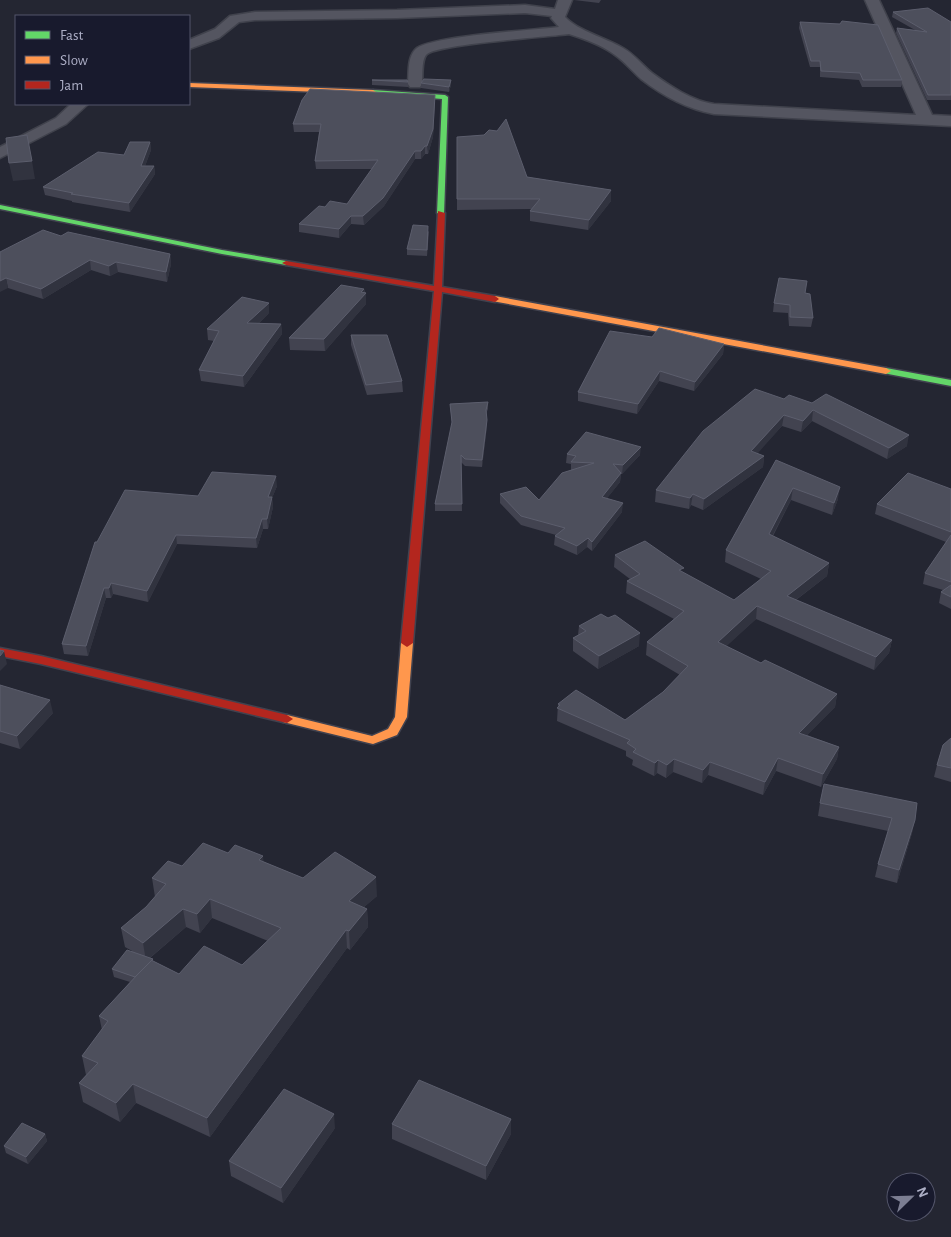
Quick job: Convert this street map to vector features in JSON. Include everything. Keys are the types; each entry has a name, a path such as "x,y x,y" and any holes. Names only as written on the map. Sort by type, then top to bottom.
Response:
{"street":[{"path":"872,0 926,120"},
{"path":"190,45 210,37 230,25 235,19 255,16 396,14 562,7 558,18 570,30 592,37 620,52 647,76 697,106 714,109 951,121"},
{"path":"415,84 417,58 423,50 435,45 570,30"},
{"path":"0,652 41,660 373,740 392,732 401,717 438,288 445,97 401,93 190,85"},
{"path":"0,154 61,121 79,105"},
{"path":"0,208 222,252 438,288 951,383"}],"building":[{"path":"928,8 951,22 951,95 928,95 897,28 927,32 893,12"},
{"path":"842,21 878,25 902,80 863,80 860,73 821,71 820,61 811,61 800,22 840,24"},
{"path":"424,79 451,80 449,87 421,83"},
{"path":"372,80 407,80 408,82"},
{"path":"310,89 435,95 433,129 427,146 421,151 415,151 383,198 363,216 351,216 339,229 299,224 319,206 325,207 330,201 347,204 378,160 315,161 321,124 293,124 302,100"},
{"path":"506,119 527,177 611,190 589,220 530,211 540,199 457,199 457,137 484,135 489,130 497,131"},
{"path":"27,135 32,161 9,163 6,138"},
{"path":"130,142 150,142 141,166 154,166 129,203 71,194 73,193 43,187 98,152 124,155"},
{"path":"413,225 428,226 427,250 407,249"},
{"path":"43,230 61,236 68,232 170,254 166,272 116,262 109,266 90,260 41,289 6,278 0,281 0,252"},
{"path":"779,278 807,281 805,293 810,294 813,318 790,317 790,305 774,303"},
{"path":"341,285 364,289 361,292 366,293 324,339 289,338"},
{"path":"242,297 269,303 247,323 281,324 243,376 199,370 219,331 207,329"},
{"path":"659,328 724,344 695,382 660,371 638,404 578,392 610,331 652,337"},
{"path":"351,335 387,335 402,381 366,385"},
{"path":"755,389 784,399 789,395 812,403 826,394 909,435 889,448 813,410 803,421 784,415 751,451 764,456 704,499 693,494 690,498 656,490 703,431"},
{"path":"488,402 482,460 465,459 461,455 462,504 435,504 452,422 450,404"},
{"path":"586,432 641,447 623,465 613,464 621,473 602,497 623,503 592,542 588,538 577,546 555,536 565,528 521,516 500,494 526,487 539,500 562,473 594,463 571,462 576,456 567,454"},
{"path":"776,460 840,487 834,503 793,488 769,534 829,563 787,596 892,640 876,657 757,606 718,642 761,663 765,660 837,694 799,733 839,747 823,774 778,758 765,782 710,762 703,770 674,759 667,765 658,760 655,763 633,752 636,749 627,743 630,740 557,708 560,705 558,704 576,690 625,720 663,692 688,666 647,642 684,611 627,581 640,574 615,555 645,541 684,568 679,570 734,600 771,571 726,550"},
{"path":"212,472 276,476 268,497 272,497 267,519 262,519 256,538 176,535 147,591 111,583 109,588 104,588 86,646 62,644 95,542 97,542 125,490 198,496"},
{"path":"908,473 951,489 951,532 877,504"},
{"path":"951,535 951,582 925,573"},
{"path":"951,585 951,597 941,592"},
{"path":"601,614 608,618 615,615 640,633 599,656 573,638 586,631 579,626"},
{"path":"0,685 50,700 17,736 0,731"},
{"path":"951,738 951,768 937,765 943,745"},
{"path":"824,784 917,803 915,820 899,870 878,864 892,818 820,803"},
{"path":"203,843 228,853 235,845 263,856 259,860 303,878 335,852 376,877 349,901 367,909 349,931 346,930 207,1118 133,1084 116,1103 79,1083 98,1063 82,1056 108,1021 99,1016 151,960 179,974 204,946 242,965 281,928 210,899 197,914 183,909 143,943 121,928 146,907 166,884 152,878 168,861 182,866"},
{"path":"127,950 153,959 135,977 112,969"},
{"path":"419,1080 511,1119 486,1166 392,1124"},
{"path":"284,1089 334,1114 281,1188 229,1161"},
{"path":"22,1123 45,1134 26,1157 4,1146"}],"traffic: fast":[{"path":"373,92 445,97 441,213"},
{"path":"0,207 222,252 286,263"},
{"path":"886,371 951,383"}],"traffic: slow":[{"path":"190,85 373,92"},
{"path":"495,299 886,371"},
{"path":"287,719 373,740 393,732 401,717 407,643"}],"traffic: jam":[{"path":"407,643 438,288 441,213"},
{"path":"286,263 495,299"},
{"path":"0,652 41,660 287,719"}]}
